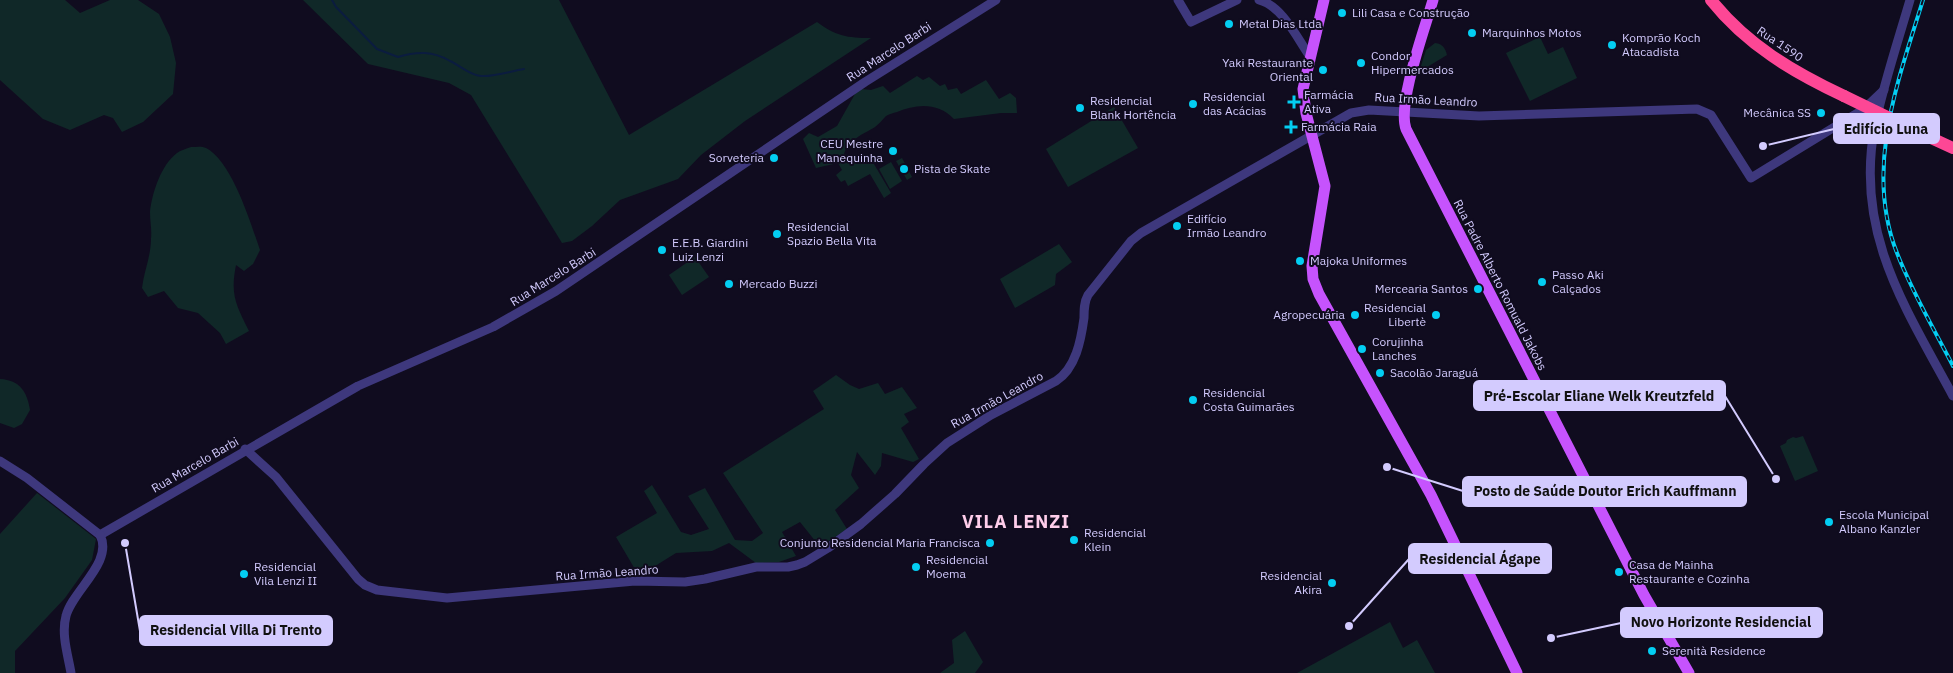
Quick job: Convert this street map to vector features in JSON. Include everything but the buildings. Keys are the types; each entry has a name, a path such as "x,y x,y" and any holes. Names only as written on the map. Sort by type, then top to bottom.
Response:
{"highway":[{"name":"Rua 1590","path":"1711,0 1737,29 1761,50 1804,77 1953,148"}],"main road":[{"path":"1324,0 1302,89 1326,190 1312,266 1312,279 1431,495 1517,673"},
{"name":"Rua Padre Alberto Romuald Jakobs","path":"1433,1 1413,65 1404,112 1406,129 1644,595 1689,673"}],"street":[{"name":"Rua Marcelo Barbi","path":"100,535 358,386 493,327 556,291 865,82 996,0"},
{"path":"1178,0 1191,22 1227,2 1237,0"},
{"path":"1259,0 1278,11 1310,54"},
{"path":"1910,0 1875,124 1870,194 1882,251 1907,310 1953,396"},
{"path":"1853,116 1864,109 1884,90"},
{"name":"Rua Irmão Leandro","path":"246,449 276,477 358,579 377,590 447,598 635,580 685,582 751,568 797,565 828,548 861,524 901,489 947,443 991,415 1050,385 1063,375 1077,351 1088,294 1131,241 1141,233 1351,113 1360,110 1479,116 1690,108 1703,110 1714,118 1751,178 1853,116"},
{"path":"1853,116 1875,124"},
{"path":"0,461 27,478 100,535 103,543 99,561 72,601 65,616 64,632 71,673"}],"green space":[{"path":"0,0 65,0 80,13 110,0 138,0 159,14 170,37 176,63 173,94 143,122 122,132 113,118 104,115 70,130 43,119 0,80"},
{"path":"303,0 559,0 629,135 817,22 842,35 871,38 745,121 701,155 678,179 620,200 592,226 572,241 562,243 471,95 449,83 368,64"},
{"path":"1540,37 1548,54 1563,47 1577,78 1530,101 1506,53"},
{"path":"1435,43 1443,47 1447,55 1419,72 1426,50"},
{"path":"917,76 923,80 929,77 940,86 945,84 948,90 957,88 961,94 986,80 999,99 1010,93 1016,98 1017,113 1001,113 954,119 948,113 934,107 919,106 886,116 875,127 853,141 844,154 850,157 871,159 891,193 884,198 870,174 848,186 845,180 841,182 836,175 842,170 838,163 816,168 803,139 809,133 818,137 837,126 855,94 861,89 871,90 883,86 890,93"},
{"path":"1114,107 1138,148 1068,187 1046,149"},
{"path":"191,147 206,148 224,166 246,210 260,250 253,264 244,271 236,265 234,275 235,300 249,331 226,344 220,333 198,313 178,308 164,291 148,297 142,288 151,245 150,212 155,188 171,158"},
{"name":"Pista de Skate","path":"902,158 912,177 907,180 896,161"},
{"path":"891,162 902,181 890,189 879,169"},
{"path":"1059,244 1072,262 1056,274 1055,285 1015,308 1000,279"},
{"path":"695,257 709,277 682,295 669,275"},
{"path":"836,375 859,389 878,383 885,394 902,387 917,408 904,414 909,422 901,428 919,459 913,462 882,453 881,466 875,475 857,452 851,475 859,488 835,510 847,529 820,547 800,522 782,532 796,556 779,562 756,563 729,543 712,551 676,553 639,576 616,537 657,513 644,491 652,485 681,532 691,535 709,529 688,496 705,488 735,540 752,541 763,533 723,473 824,409 813,391"},
{"path":"0,379 13,382 21,388 29,404 30,410 22,424 14,428 0,423"},
{"path":"1803,436 1818,471 1795,481 1780,446 1793,437"},
{"path":"37,493 96,539 92,560 65,598 15,651 15,673 0,673 0,534"},
{"path":"1390,622 1403,648 1417,640 1435,673 1297,673"},
{"path":"965,631 983,662 975,673 940,673 954,663 952,640"}],"waterway":[{"path":"332,0 336,7 377,49 398,57 418,53 437,55 473,74 481,76 497,75 524,69"}],"railway":[{"path":"1923,0 1895,93 1888,125 1884,157 1884,189 1888,221 1897,253 1916,296 1953,366"}],"place":[{"name":"Lili Casa e Construção","path":"1342,13"},
{"name":"Metal Dias Ltda","path":"1229,24"},
{"name":"Marquinhos Motos","path":"1472,33"},
{"name":"Komprão Koch Atacadista","path":"1612,45"},
{"name":"Condor Hipermercados","path":"1361,63"},
{"name":"Yaki Restaurante Oriental","path":"1323,70"},
{"name":"Farmácia Ativa","path":"1294,102"},
{"name":"Residencial das Acácias","path":"1193,104"},
{"name":"Residencial Blank Hortência","path":"1080,108"},
{"name":"Mecânica SS","path":"1821,113"},
{"name":"Farmácia Raia","path":"1291,127"},
{"name":"Edifício Luna","path":"1763,146"},
{"name":"CEU Mestre Manequinha","path":"893,151"},
{"name":"Sorveteria","path":"774,158"},
{"name":"Pista de Skate","path":"904,169"},
{"name":"Edifício Irmão Leandro","path":"1177,226"},
{"name":"Residencial Spazio Bella Vita","path":"777,234"},
{"name":"E.E.B. Giardini Luiz Lenzi","path":"662,250"},
{"name":"Majoka Uniformes","path":"1300,261"},
{"name":"Passo Aki Calçados","path":"1542,282"},
{"name":"Mercado Buzzi","path":"729,284"},
{"name":"Mercearia Santos","path":"1478,289"},
{"name":"Agropecuária","path":"1355,315"},
{"name":"Residencial Libertè","path":"1436,315"},
{"name":"Corujinha Lanches","path":"1362,349"},
{"name":"Sacolão Jaraguá","path":"1380,373"},
{"name":"Residencial Costa Guimarães","path":"1193,400"},
{"name":"Posto de Saúde Doutor Erich Kauffmann","path":"1387,467"},
{"name":"Pré-Escolar Eliane Welk Kreutzfeld","path":"1776,479"},
{"name":"Escola Municipal Albano Kanzler","path":"1829,522"},
{"name":"Residencial Klein","path":"1074,540"},
{"name":"Residencial Villa Di Trento","path":"125,543"},
{"name":"Conjunto Residencial Maria Francisca","path":"990,543"},
{"name":"Residencial Moema","path":"916,567"},
{"name":"Casa de Mainha Restaurante e Cozinha","path":"1619,572"},
{"name":"Residencial Vila Lenzi II","path":"244,574"},
{"name":"Residencial Akira","path":"1332,583"},
{"name":"Residencial Ágape","path":"1349,626"},
{"name":"Novo Horizonte Residencial","path":"1551,638"},
{"name":"Serenità Residence","path":"1652,651"}],"district":[{"name":"VILA LENZI","path":"1016,522"}]}
